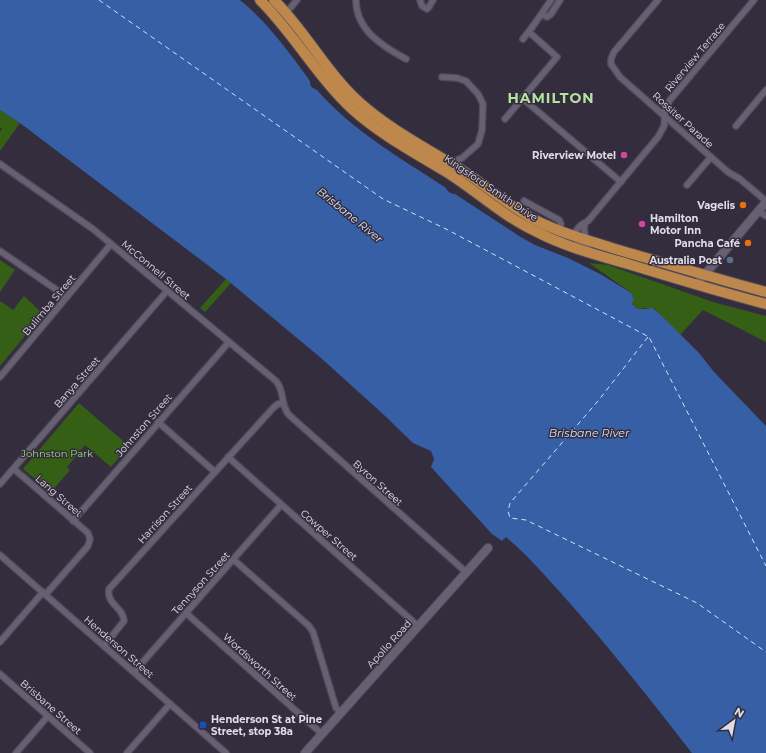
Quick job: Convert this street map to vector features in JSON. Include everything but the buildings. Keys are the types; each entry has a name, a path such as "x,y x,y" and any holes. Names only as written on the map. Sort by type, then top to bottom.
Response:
{"highway":[{"name":"Kingsford Smith Drive","path":"260,0 286,29 335,92 372,125 396,142 455,178 496,208 522,224 560,243 696,285 766,304"},
{"name":"Kingsford Smith Drive","path":"274,0 286,13 331,72 360,103 397,131 460,169 515,209 534,220 575,237 766,292"}],"street":[{"path":"286,13 297,0"},
{"path":"356,0 357,11 362,24 367,31 384,47 406,59"},
{"path":"420,0 421,5 426,9 430,7 433,0"},
{"path":"523,39 551,0"},
{"path":"542,14 547,17 552,14 560,0"},
{"name":"Rossiter Parade","path":"658,0 611,57 611,64 615,72 766,202"},
{"name":"Riverview Terrace","path":"575,237 579,228 621,182 661,132 664,125 666,106 674,95 754,0"},
{"path":"505,119 557,57 529,32"},
{"path":"442,77 458,78 466,81 482,101 483,124 480,139 475,147 462,158 450,163"},
{"path":"736,126 766,90"},
{"path":"522,98 621,182"},
{"path":"687,185 712,157"},
{"path":"460,169 462,158"},
{"name":"McConnell Street","path":"0,164 82,220 279,384 283,403"},
{"name":"Kingsford Smith Drive","path":"524,201 559,220 561,224 559,231"},
{"path":"696,285 766,202"},
{"path":"758,211 766,216"},
{"path":"585,223 584,230 586,240"},
{"path":"575,237 579,243 586,246 594,254"},
{"name":"Bulimba Street","path":"0,377 111,244"},
{"path":"0,251 67,297"},
{"name":"Banya Street","path":"0,484 167,291"},
{"name":"Johnston Street","path":"73,521 229,342"},
{"name":"Harrison Street","path":"104,646 124,621 123,615 109,598 109,589 274,406 283,403"},
{"name":"Byron Street","path":"283,403 284,409 289,415 466,572"},
{"path":"158,422 215,472"},
{"name":"Cowper Street","path":"228,457 418,626"},
{"name":"Lang Street","path":"14,469 88,534 90,539 88,546 45,593"},
{"name":"Tennyson Street","path":"134,672 281,505"},
{"name":"Apollo Road","path":"305,753 488,548"},
{"name":"Henderson Street","path":"0,555 226,753"},
{"path":"234,560 309,626 313,632 336,708 342,713"},
{"path":"0,642 45,593"},
{"name":"Wordsworth Street","path":"186,613 322,734"},
{"name":"Brisbane Street","path":"0,674 90,753"},
{"path":"127,753 170,704"},
{"path":"16,753 48,716"}],"green space":[{"path":"0,110 20,123 0,151 0,132 2,129 0,127"},
{"path":"0,260 15,270 0,292"},
{"path":"589,263 608,265 713,302 766,316 766,342 703,310 680,335 651,307 649,310 646,308 638,309 632,304 634,298 631,296 633,294"},
{"path":"226,279 231,283 205,312 200,308"},
{"path":"24,296 43,314 0,366 0,301 13,310"},
{"name":"Johnston Park","path":"79,403 129,446 111,467 85,445 67,467 70,470 51,492 23,469"}],"water":[{"name":"Brisbane River","path":"0,0 240,0 260,18 278,38 310,81 310,85 346,119 378,143 446,188 449,192 455,194 519,236 535,245 568,258 600,274 633,294 631,296 634,298 632,304 638,309 649,309 651,307 662,316 699,353 714,372 766,426 766,753 692,753 610,651 527,556 506,537 502,541 492,534 431,467 434,459 431,451 413,443 321,358 226,279 20,123 0,110"}],"ferry route":[{"path":"99,0 383,199 446,229 649,337 766,566"},
{"path":"648,337 598,401 510,503 508,511 510,518 526,520 697,603 766,652"}],"place":[{"name":"Riverview Motel","path":"624,155"},
{"name":"Vagelis","path":"743,205"},
{"name":"Hamilton Motor Inn","path":"642,224"},
{"name":"Pancha Café","path":"748,243"},
{"name":"Australia Post","path":"730,260"},
{"name":"Henderson St at Pine Street, stop 38a","path":"203,725"}],"district":[{"name":"HAMILTON","path":"551,98"}]}
